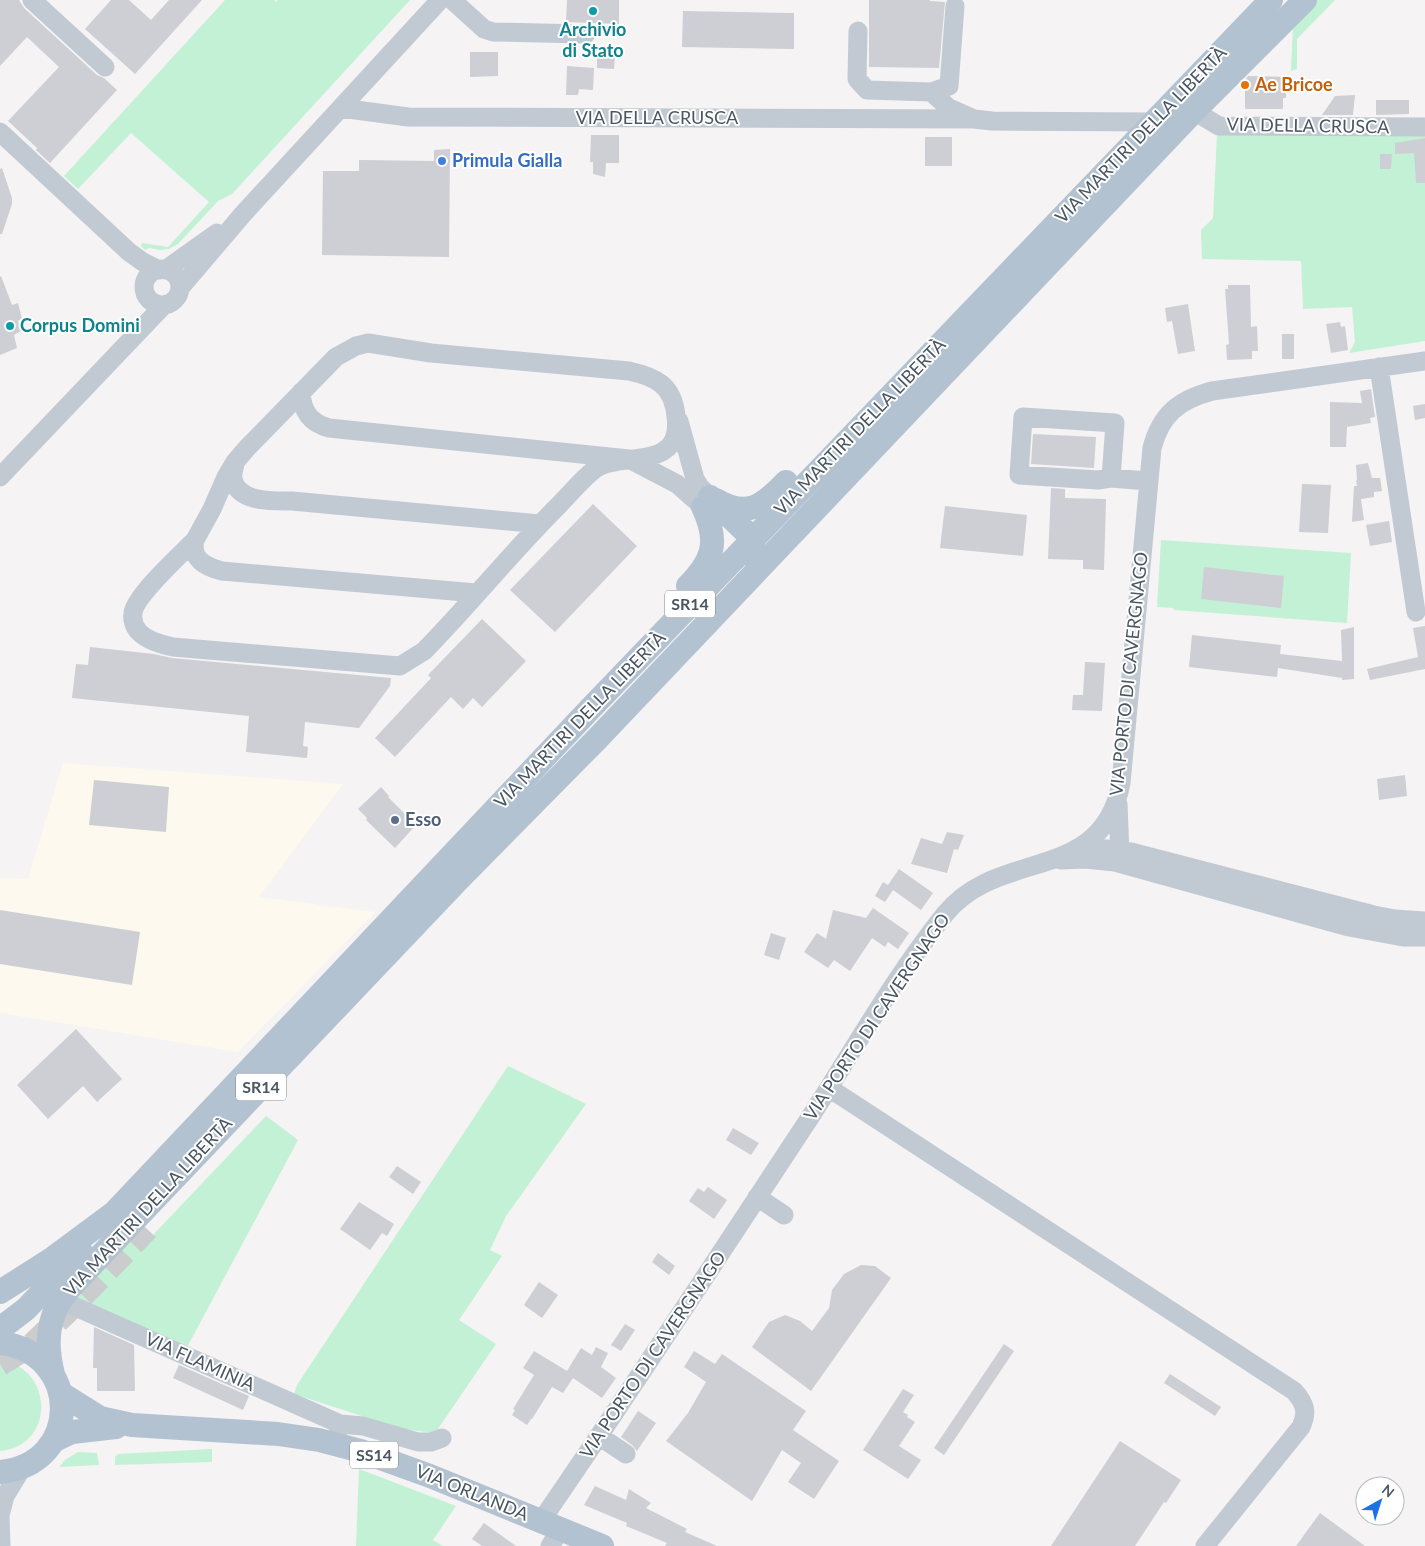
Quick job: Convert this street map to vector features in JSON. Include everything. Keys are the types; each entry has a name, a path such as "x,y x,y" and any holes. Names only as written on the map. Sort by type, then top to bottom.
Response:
{"main road":[{"name":"VIA MARTIRI DELLA LIBERTÀ","path":"0,1292 52,1259 114,1212 590,709 751,544 902,382 1271,0"},
{"name":"VIA MARTIRI DELLA LIBERTÀ","path":"56,1383 49,1359 48,1334 60,1300 132,1221 457,881 603,732 1194,111 1305,0"},
{"path":"706,502 721,503 741,508 757,507 765,503 860,406 902,382"},
{"path":"751,544 764,544 773,537 881,427 892,421 899,420"},
{"path":"603,732 661,657 748,564 752,555 751,544 706,502"},
{"path":"590,709 631,647 697,577 707,563 712,552 713,534 706,502"},
{"name":"VIA MARTIRI DELLA LIBERTÀ","path":"147,1229 416,944 517,821"},
{"name":"SR14","path":"0,1329 26,1309 105,1227 114,1212"},
{"name":"SS14","path":"0,1343 21,1347 39,1358 56,1383 62,1413 53,1441 40,1456 11,1470"},
{"name":"VIA ORLANDA","path":"56,1383 75,1404 100,1418 132,1425 270,1433 301,1437 338,1434 386,1459 430,1476 550,1532 602,1546"},
{"name":"VIA ORLANDA","path":"53,1441 72,1432 132,1425"}],"street":[{"path":"32,0 105,67"},
{"path":"119,243 145,286 147,296 151,301 164,305 177,298 180,288 243,214 440,0"},
{"path":"452,0 484,29 493,32 586,34"},
{"path":"858,31 857,79 867,90 931,92 949,86 954,6"},
{"path":"931,92 949,108 974,119 992,121 1153,122"},
{"name":"VIA DELLA CRUSCA","path":"341,108 408,117 974,119"},
{"name":"VIA DELLA CRUSCA","path":"1194,111 1219,126 1425,127"},
{"path":"0,132 119,243 143,262 175,274 180,288"},
{"path":"124,346 138,316 145,286 150,274 162,270 243,214"},
{"path":"0,477 164,305"},
{"path":"368,343 431,353 647,375 664,386 670,395 684,437 692,471 706,502 668,479 629,459 601,466 540,524 424,651 400,666 173,647 150,640 138,632 133,623 133,612 140,598 194,540 235,462 336,357 356,346 368,343"},
{"name":"VIA PORTO DI CAVERGNAGO","path":"550,1532 599,1436 829,1088 893,987 948,911 978,886 1006,874 1055,859 1080,848 1110,818 1118,797 1123,764 1152,448 1156,434 1168,414 1186,400 1230,388 1425,361"},
{"path":"1379,367 1417,569 1416,612"},
{"path":"301,392 306,415 320,425 329,428 629,459 644,458 668,447 674,439 676,431 675,409"},
{"path":"1111,478 1115,423 1023,417 1019,476 1098,480 1111,478 1148,482"},
{"path":"235,462 232,478 235,486 242,493 265,501 292,501 540,524"},
{"path":"668,479 673,470 679,466 692,471"},
{"path":"194,540 193,548 196,556 212,569 222,571 476,593"},
{"path":"1118,797 1120,850 1122,859 1132,868"},
{"path":"1080,848 1120,850 1374,915 1395,919 1425,921"},
{"path":"1055,859 1115,862 1349,927 1403,937 1425,937"},
{"path":"829,1088 1294,1391 1301,1399 1306,1408 1306,1417 1301,1427 1205,1546"},
{"path":"757,1197 784,1215"},
{"name":"VIA FLAMINIA","path":"60,1300 283,1398 338,1434 363,1426 418,1442 431,1442 442,1438"},
{"path":"599,1436 626,1454"},
{"path":"2,1546 0,1515 11,1470"}],"shaded area":[{"path":"63,763 343,784 259,897 375,912 238,1052 0,1013 0,878 28,879"}],"green space":[{"path":"225,0 274,0 276,2 278,0 410,0 232,194 218,201 178,244 169,249 149,248 145,250 141,246 142,243 168,247 209,202 131,133 78,189 64,176"},
{"path":"1317,0 1335,0 1297,39 1297,69 1291,71 1293,25"},
{"path":"1223,131 1425,133 1425,341 1349,353 1355,342 1352,307 1303,309 1301,261 1202,259 1201,230 1213,218 1217,135"},
{"path":"1161,540 1351,553 1347,623 1174,610 1173,608 1157,607"},
{"path":"508,1066 586,1104 506,1216 490,1250 502,1256 459,1320 496,1344 435,1433 402,1429 294,1394 297,1385"},
{"path":"266,1116 298,1140 185,1351 75,1297 141,1224 153,1235"},
{"path":"0,1360 18,1366 31,1377 39,1391 41,1407 39,1422 31,1436 18,1446 0,1451"},
{"path":"212,1449 212,1462 115,1465 115,1457 118,1454"},
{"path":"78,1452 97,1453 99,1465 59,1467 65,1460"},
{"path":"359,1469 456,1506 433,1540 443,1546 356,1546"}],"building":[{"path":"0,0 19,0 24,8 97,75 104,78 117,90 50,163 8,121 59,67 27,37 0,66"},
{"path":"111,0 129,0 151,20 169,0 202,0 135,74 85,29"},
{"name":"Archivio di Stato","path":"567,0 619,0 619,24 566,22"},
{"path":"869,0 930,0 945,2 939,68 869,67"},
{"path":"683,11 794,13 794,49 682,47"},
{"path":"470,52 498,52 498,76 470,77"},
{"path":"597,55 615,56 614,69 597,68"},
{"path":"567,66 594,68 593,90 579,89 578,95 566,95"},
{"path":"1248,76 1291,77 1291,91 1286,91 1286,98 1283,98 1283,109 1245,109 1245,80"},
{"path":"1355,95 1353,115 1322,115 1335,96"},
{"path":"1376,100 1409,100 1409,114 1376,115"},
{"path":"591,135 619,135 619,163 606,163 605,177 593,174 593,162 590,162"},
{"path":"925,137 952,137 952,166 925,166"},
{"path":"1425,138 1425,183 1416,183 1414,153 1395,154 1395,143"},
{"path":"450,149 449,257 322,255 323,171 359,171 359,160 434,161 434,150"},
{"path":"1380,154 1392,154 1391,169 1380,169"},
{"path":"2,168 12,198 12,204 2,234 0,234 0,169"},
{"name":"Corpus Domini","path":"0,277 12,305 18,303 22,319 18,321 21,331 14,335 17,348 0,355"},
{"path":"1228,285 1250,285 1251,327 1257,326 1258,351 1252,351 1252,359 1227,360 1226,345 1229,344 1225,289 1228,289"},
{"path":"1188,304 1195,351 1178,354 1172,321 1167,322 1165,308"},
{"path":"1340,322 1341,327 1345,326 1348,350 1331,353 1326,324"},
{"path":"1282,334 1294,334 1294,359 1282,359"},
{"path":"1371,389 1375,417 1370,418 1371,423 1347,427 1346,447 1330,447 1330,402 1362,403 1360,391"},
{"path":"1425,404 1425,418 1415,420 1413,406"},
{"path":"1033,434 1096,437 1094,468 1031,464"},
{"path":"1368,463 1372,478 1380,478 1382,491 1374,492 1374,497 1361,499 1364,520 1352,522 1354,486 1357,486 1356,465"},
{"path":"1302,484 1331,485 1328,533 1299,532"},
{"path":"1051,488 1065,489 1065,498 1106,499 1104,570 1083,569 1083,560 1048,559"},
{"path":"593,504 637,546 555,632 510,590"},
{"path":"945,506 1027,515 1023,556 940,548"},
{"path":"1389,521 1392,542 1370,546 1366,525"},
{"path":"1204,567 1284,576 1281,608 1201,599"},
{"path":"482,619 526,661 482,707 473,698 463,709 451,697 395,757 375,738 431,678 428,675"},
{"path":"1425,626 1425,669 1370,680 1367,669 1418,657 1413,628"},
{"path":"1354,627 1354,679 1342,680 1342,678 1278,668 1277,677 1189,667 1192,635 1281,645 1280,654 1342,661 1341,630"},
{"path":"90,647 154,654 172,658 391,678 390,686 359,728 305,722 303,746 308,747 307,758 246,752 249,716 72,698 76,664 88,665"},
{"path":"1085,662 1105,663 1102,711 1072,710 1073,695 1083,695"},
{"path":"1405,775 1407,796 1379,800 1377,779"},
{"path":"94,780 169,787 166,832 89,825"},
{"path":"381,787 388,797 416,825 395,848 366,820 367,818 358,809"},
{"path":"947,832 964,835 958,850 954,849 947,873 911,864 921,838 942,844"},
{"path":"899,869 933,893 921,910 893,890 885,902 875,896 883,882 888,885"},
{"path":"873,908 909,933 898,949 888,942 885,947 872,938 850,971 834,960 828,968 804,952 817,933 826,939 833,910 866,918"},
{"path":"0,910 140,932 132,985 0,964"},
{"path":"771,933 786,938 779,960 764,955"},
{"path":"76,1029 122,1079 97,1102 83,1086 48,1119 17,1085"},
{"path":"733,1128 759,1143 751,1155 726,1140"},
{"path":"397,1166 421,1182 413,1194 389,1177"},
{"path":"708,1187 727,1200 714,1219 689,1201 698,1188 704,1192"},
{"path":"359,1202 394,1224 387,1236 382,1233 370,1250 340,1229"},
{"path":"658,1253 675,1266 669,1275 652,1262"},
{"path":"861,1265 875,1266 891,1278 811,1391 752,1347 769,1322 785,1315 800,1321 812,1331 829,1308 832,1290 844,1274"},
{"path":"539,1282 558,1295 542,1318 524,1305"},
{"path":"625,1324 635,1330 621,1351 611,1345"},
{"path":"94,1327 134,1345 135,1391 97,1391 97,1368 93,1368"},
{"path":"1004,1344 1014,1351 944,1455 934,1448"},
{"path":"596,1347 608,1353 601,1367 616,1378 602,1398 573,1378 563,1393 552,1387 527,1425 512,1415 515,1410 513,1409 534,1375 523,1368 534,1351 567,1371 581,1348 592,1355"},
{"path":"694,1351 715,1364 722,1354 806,1411 793,1430 839,1461 814,1499 788,1482 801,1463 782,1450 752,1501 666,1441 688,1413 706,1382 684,1367"},
{"path":"179,1365 249,1396 243,1410 173,1378"},
{"path":"1170,1374 1221,1407 1215,1416 1164,1383"},
{"path":"903,1389 914,1395 903,1412 915,1422 899,1446 921,1460 908,1479 863,1450"},
{"path":"638,1411 656,1423 637,1451 621,1437"},
{"path":"1120,1441 1181,1480 1166,1503 1164,1502 1135,1546 1051,1546"},
{"path":"595,1486 626,1500 629,1489 651,1503 646,1508 687,1529 685,1532 717,1546 665,1546 667,1543 626,1526 627,1523 584,1505"},
{"path":"1320,1513 1365,1546 1296,1546"},
{"path":"484,1523 516,1546 482,1546 472,1539"}],"tunnel":[{"path":"0,1364 33,1344 67,1312 147,1229"}],"place":[{"name":"Archivio di Stato","path":"593,11"},
{"name":"Ae Bricoe","path":"1245,85"},
{"name":"Primula Gialla","path":"442,161"},
{"name":"Corpus Domini","path":"10,326"},
{"name":"Esso","path":"395,820"}]}
